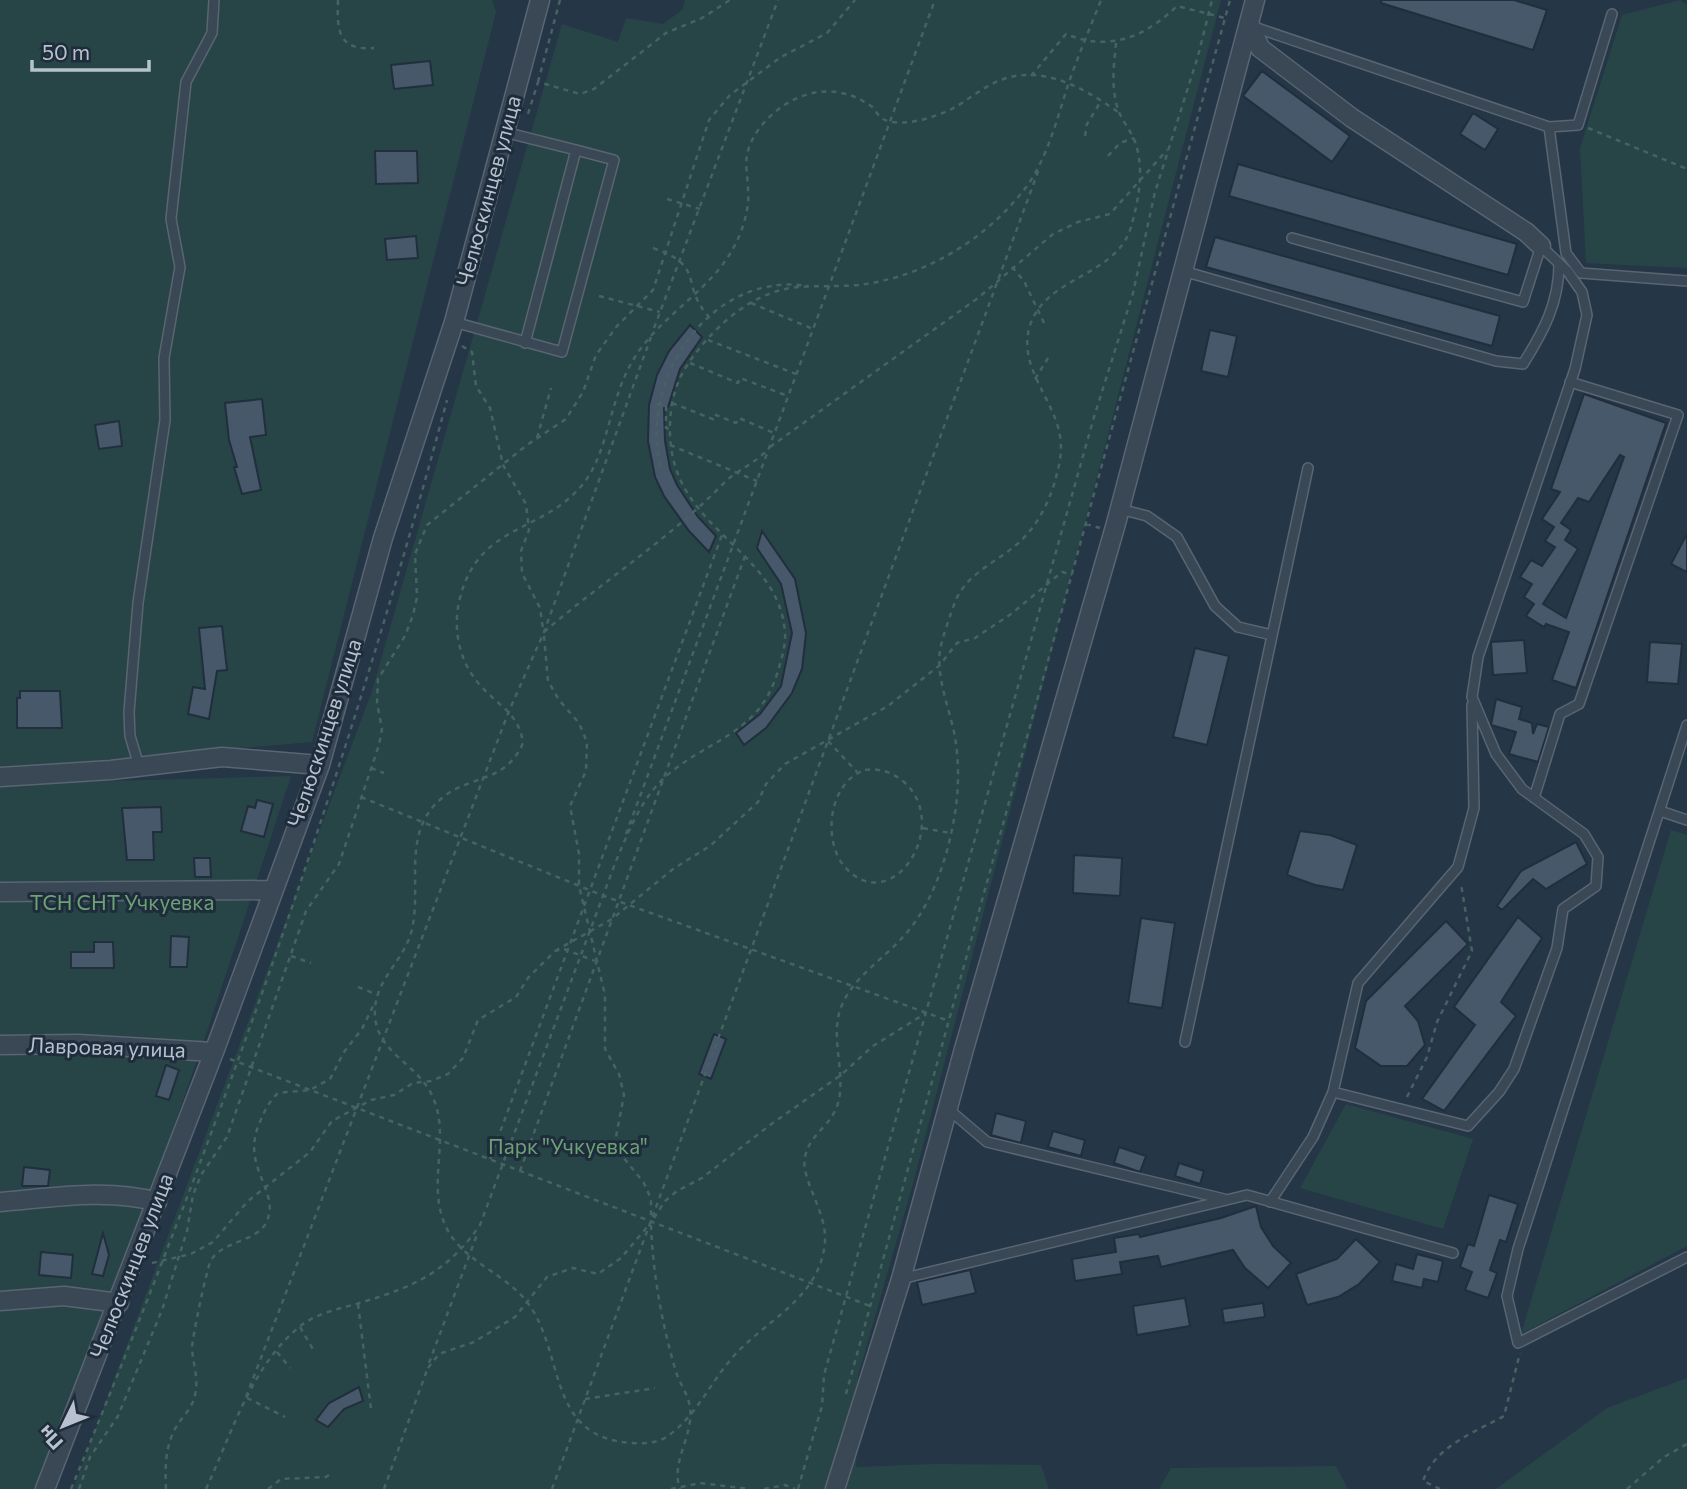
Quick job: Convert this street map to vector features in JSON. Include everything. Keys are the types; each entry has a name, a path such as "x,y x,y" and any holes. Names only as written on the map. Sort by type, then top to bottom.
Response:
{"street":[{"name":"Челюскинцев улица","path":"45,1489 119,1303 214,1052 271,890 320,765 383,538 461,324 512,134 540,0"},
{"path":"835,1489 901,1279 947,1108 1120,509 1255,0"},
{"path":"1250,25 1260,48 1270,56 1352,118 1526,232 1541,246"},
{"path":"0,777 222,757 320,765"},
{"path":"0,892 271,890"},
{"name":"Лавровая улица","path":"0,1045 78,1044 214,1052"},
{"path":"0,1202 70,1196 138,1196 157,1202"},
{"path":"0,1301 64,1296 119,1303"}],"lane":[{"path":"139,766 130,736 129,712 138,603 165,420 164,358 180,267 172,219 186,82 212,33 214,0"},
{"path":"1250,25 1549,127 1578,125 1612,14"},
{"path":"1549,127 1566,253 1581,273 1687,281"},
{"path":"461,324 562,352 614,160 512,134"},
{"path":"525,343 576,150"},
{"path":"1270,1202 1313,1137 1333,1092 1358,983 1458,867 1474,808 1472,697 1478,656 1570,382 1587,315 1582,292 1541,246 1523,302 1292,238"},
{"path":"1183,271 1496,361 1523,363 1544,331 1559,289 1559,264"},
{"path":"1534,798 1560,714 1579,704 1678,415 1570,382"},
{"path":"1185,1042 1308,468"},
{"path":"1120,509 1147,516 1177,537 1215,606 1238,627 1272,635"},
{"path":"1333,1092 1468,1125 1499,1092 1514,1069 1557,948 1563,909 1596,886 1598,857 1584,834 1522,789 1496,754 1472,697"},
{"path":"1687,725 1517,1249 1507,1296 1518,1343 1687,1257"},
{"path":"1660,811 1687,820"},
{"path":"947,1108 987,1142 1227,1200"},
{"path":"901,1279 1247,1195 1453,1253"}],"path":[{"path":"338,0 337,26 342,38 352,46 374,48"},
{"path":"512,134 538,82 560,0"},
{"path":"538,82 580,94 594,89 666,33 712,13 730,0"},
{"path":"206,1489 242,1406 509,711 544,632 660,312 778,0"},
{"path":"79,1489 90,1457 118,1416 162,1310 187,1231 193,1195 201,1175 227,1137 235,1110 254,1068 306,911 339,864 382,729 377,703 378,679 405,636 414,615 418,546 427,525 571,414 596,355 617,326 653,290 709,120 730,95 789,52 827,33 855,0"},
{"path":"384,1489 935,0"},
{"path":"552,1489 1101,0"},
{"path":"764,1489 785,1485 797,1489 822,1406 824,1375 1046,586 1133,293 1155,192 1212,0"},
{"path":"845,1399 1230,0"},
{"path":"1031,76 1066,34 1086,40 1116,43 1148,30 1177,6 1225,18"},
{"path":"375,1001 376,1028 382,1040 397,1058 423,1081 435,1102 439,1140 435,1183 447,1230 469,1255 507,1282 528,1303 545,1337 560,1392 568,1408 578,1418 599,1433 621,1442 643,1444 665,1439 691,1414 734,1355 782,1315 810,1284 822,1258 824,1231 820,1205 805,1171 804,1159 810,1145 833,1119 840,1102 841,1075 836,1032 840,1009 853,986 917,922 930,900 950,833 958,789 956,742 940,665 940,652 956,599 965,583 1031,530 1052,491 1062,449 1059,430 1035,379 1028,341 1031,323 1056,292 1090,272 1124,245 1131,228 1140,180 1133,138 1118,112 1113,76 1116,43"},
{"path":"166,1489 173,1432 190,1409 196,1392 198,1380 192,1344 208,1268 221,1249 264,1226 270,1206 257,1170 252,1144 264,1112 278,1093 310,1090 330,1079 410,939 414,923 415,855 422,824 443,797 505,768 518,756 523,743 516,720 478,684 460,651 457,611 469,571 487,547 557,506 587,479 596,462 619,387 653,333 724,263 734,245 747,210 747,154 753,140 775,112 804,95 842,91 871,106 883,119 901,122 941,114 990,84 1009,78 1031,76 1069,83 1118,112"},
{"path":"1085,136 1087,124 1101,101"},
{"path":"1578,125 1687,169"},
{"path":"1108,156 1121,143 1133,138"},
{"path":"544,632 627,569 710,499 725,482 752,466 769,448 969,305 1053,234 1078,222 1110,214 1169,148"},
{"path":"616,861 644,802 664,779 753,718 773,688 782,662 785,633 769,586 745,556 722,536 697,508 674,463 670,445 671,404 689,363 706,340 737,311 776,292 797,287 851,287 911,274 959,248 983,232 1007,207 1027,185 1042,159"},
{"path":"667,199 700,209"},
{"path":"653,248 681,259 687,267 699,306 710,318"},
{"path":"1012,267 1024,281 1045,325"},
{"path":"660,466 655,424 657,404 677,356 710,318 737,299 771,285 795,284 822,288"},
{"path":"599,296 660,312"},
{"path":"751,303 813,329"},
{"path":"461,324 462,346 472,352 477,386 490,408 503,466 526,504 529,530 521,551 522,573 540,608 548,681 559,700 579,723 587,742 586,771 570,806 579,854 579,886 592,929 606,1011 605,1049 619,1074 624,1095 615,1142 619,1152 644,1183 651,1199 652,1261 677,1375 687,1393 691,1414 691,1431 676,1473 680,1488"},
{"path":"706,340 796,374"},
{"path":"1035,379 1048,358"},
{"path":"689,363 738,383 740,378 788,396"},
{"path":"537,439 551,388"},
{"path":"71,1489 138,1328 187,1193 239,1063 368,676 409,543 448,399"},
{"path":"657,404 666,405 667,428 670,429"},
{"path":"671,404 715,420 716,415 736,423 738,418 774,433"},
{"path":"670,445 757,481"},
{"path":"490,1160 722,536"},
{"path":"409,543 418,546"},
{"path":"520,1171 745,556"},
{"path":"131,1268 177,1258 213,1242 248,1201 310,1152 332,1122 356,1108 423,1081 441,1078 456,1067 478,1020 516,997 528,978 555,951 612,919 743,818 758,802 770,778 785,764 803,751 828,741 888,706 940,665 957,643 975,638 1062,572 1072,575"},
{"path":"368,676 378,679"},
{"path":"828,741 858,772"},
{"path":"371,768 384,773"},
{"path":"883,770 908,786 919,803 923,828 914,856 896,877 883,882 873,881 851,873 841,862 834,844 832,813 838,794 858,772 883,770"},
{"path":"361,797 604,896 949,1021"},
{"path":"923,828 950,833"},
{"path":"1401,1109 1472,951 1458,867"},
{"path":"555,951 568,951 596,962"},
{"path":"291,956 311,963"},
{"path":"358,987 378,995"},
{"path":"428,1368 439,1354 493,1333 528,1303 535,1289 547,1276 573,1268 598,1274 609,1269 665,1201 677,1191 702,1178 769,1125 841,1075 873,1046 926,1013"},
{"path":"214,1052 870,1306"},
{"path":"187,1193 193,1195"},
{"path":"242,1406 277,1352 300,1327 320,1315 358,1304 432,1276 463,1249 480,1225"},
{"path":"358,1304 371,1409"},
{"path":"300,1327 314,1351"},
{"path":"1440,1489 1423,1482 1426,1472 1449,1446 1504,1416 1521,1353 1518,1343"},
{"path":"277,1352 290,1368"},
{"path":"586,1399 655,1388"},
{"path":"247,1398 285,1417"},
{"path":"1627,1489 1664,1457 1687,1444"},
{"path":"268,1489 281,1479 326,1477 332,1473"},
{"path":"670,1489 700,1483 750,1489"}],"green space":[{"path":"0,0 492,0 496,12 312,742 0,769"},
{"name":"Парк \"Учкуевка\"","path":"685,0 1221,0 914,1180 858,1376 856,1467 936,1464 1041,1465 1049,1489 73,1489 372,691 562,24 618,42 626,18 663,24 682,10"},
{"path":"1680,0 1687,5 1687,268 1586,263 1580,148 1622,15"},
{"name":"ТСН СНТ Учкуевка","path":"291,776 208,1029 114,1297 0,1297 0,784"},
{"path":"1671,830 1687,835 1687,1246 1521,1334"},
{"path":"1346,1104 1473,1139 1443,1229 1300,1188"},
{"path":"81,1300 110,1310 39,1489 0,1489 0,1306"},
{"path":"1687,1378 1687,1489 1496,1489 1607,1408"},
{"path":"1336,1466 1348,1489 1159,1489 1171,1468"}],"building":[{"path":"1381,0 1514,0 1547,10 1533,50 1381,3"},
{"path":"430,61 433,85 394,89 391,65"},
{"path":"1262,71 1350,136 1332,162 1243,96"},
{"path":"1473,113 1498,129 1485,150 1460,134"},
{"path":"375,151 417,151 418,183 376,184"},
{"path":"1238,164 1517,244 1508,275 1229,196"},
{"path":"416,236 418,258 387,260 385,239"},
{"path":"1215,237 1500,316 1492,346 1206,267"},
{"path":"690,325 702,337 680,369 668,407 664,408 665,441 670,469 677,485 698,517 716,536 709,552 689,531 664,496 655,477 648,441 649,405 657,375 669,351"},
{"path":"1210,330 1237,336 1228,377 1201,371"},
{"path":"1584,394 1666,423 1576,688 1552,680 1569,632 1546,624 1544,627 1526,616 1534,604 1524,597 1532,584 1520,577 1531,560 1542,566 1555,547 1545,541 1554,527 1542,519 1560,492 1551,489","holes":["1620,455 1624,457 1566,618 1543,604 1578,549 1565,540 1571,530 1561,523 1578,498 1589,502"]},
{"path":"262,399 266,435 250,437 261,490 242,494 234,467 237,467 229,440 225,403"},
{"path":"119,421 122,446 99,449 95,425"},
{"path":"762,531 795,579 806,633 802,669 792,693 766,728 744,745 736,733 760,714 781,686 792,633 781,584 757,548"},
{"path":"1687,534 1687,572 1671,564"},
{"path":"222,626 227,670 217,671 209,719 188,714 193,687 205,689 199,628"},
{"path":"1524,640 1527,673 1493,675 1491,642"},
{"path":"1650,642 1682,644 1678,684 1647,682"},
{"path":"1195,648 1229,656 1207,745 1173,737"},
{"path":"20,691 60,691 62,728 17,728 17,698 20,698"},
{"path":"1496,699 1522,707 1519,719 1532,723 1533,734 1537,724 1549,727 1538,762 1509,754 1516,732 1491,725"},
{"path":"257,800 273,804 264,837 241,831 248,806 255,808"},
{"path":"161,807 162,832 153,832 154,860 127,860 122,808"},
{"path":"1300,831 1330,835 1357,845 1343,890 1315,885 1287,875"},
{"path":"1576,842 1587,864 1546,889 1533,879 1502,910 1497,906 1521,871"},
{"path":"1074,855 1122,858 1120,896 1073,893"},
{"path":"194,858 210,858 211,877 195,877"},
{"path":"1518,917 1542,938 1501,1002 1516,1016 1444,1111 1422,1099 1475,1025 1454,1007"},
{"path":"1141,918 1175,923 1162,1008 1128,1003"},
{"path":"1446,921 1468,944 1405,1006 1418,1021 1425,1045 1407,1066 1381,1066 1355,1048 1366,1001"},
{"path":"171,936 189,937 187,967 170,967"},
{"path":"94,942 113,942 114,968 71,968 71,952 94,952"},
{"path":"714,1034 726,1039 711,1079 699,1074"},
{"path":"166,1065 179,1070 169,1100 156,1096"},
{"path":"996,1113 1026,1121 1021,1143 991,1135"},
{"path":"1053,1131 1085,1140 1081,1156 1048,1147"},
{"path":"1119,1147 1146,1156 1140,1172 1114,1163"},
{"path":"1179,1163 1204,1171 1200,1184 1175,1176"},
{"path":"24,1167 50,1170 48,1186 22,1186"},
{"path":"1489,1195 1518,1204 1506,1242 1500,1240 1490,1270 1497,1273 1488,1298 1465,1290 1472,1272 1460,1267 1468,1244 1474,1246"},
{"path":"1256,1206 1261,1227 1273,1246 1291,1263 1268,1288 1245,1268 1233,1250 1161,1267 1158,1256 1120,1262 1122,1274 1075,1281 1072,1259 1116,1252 1114,1238 1139,1234 1140,1237 1221,1218"},
{"path":"103,1233 109,1255 103,1276 92,1274"},
{"path":"1356,1239 1380,1262 1359,1284 1338,1297 1307,1305 1296,1274 1337,1259"},
{"path":"41,1252 73,1255 71,1278 39,1275"},
{"path":"1417,1254 1443,1261 1438,1282 1424,1279 1422,1288 1392,1281 1396,1264 1413,1269"},
{"path":"970,1270 976,1293 922,1305 917,1282"},
{"path":"1185,1298 1190,1326 1137,1335 1133,1306"},
{"path":"1263,1303 1265,1317 1224,1323 1222,1309"},
{"path":"359,1387 363,1401 344,1409 328,1427 316,1420 329,1403"}]}
